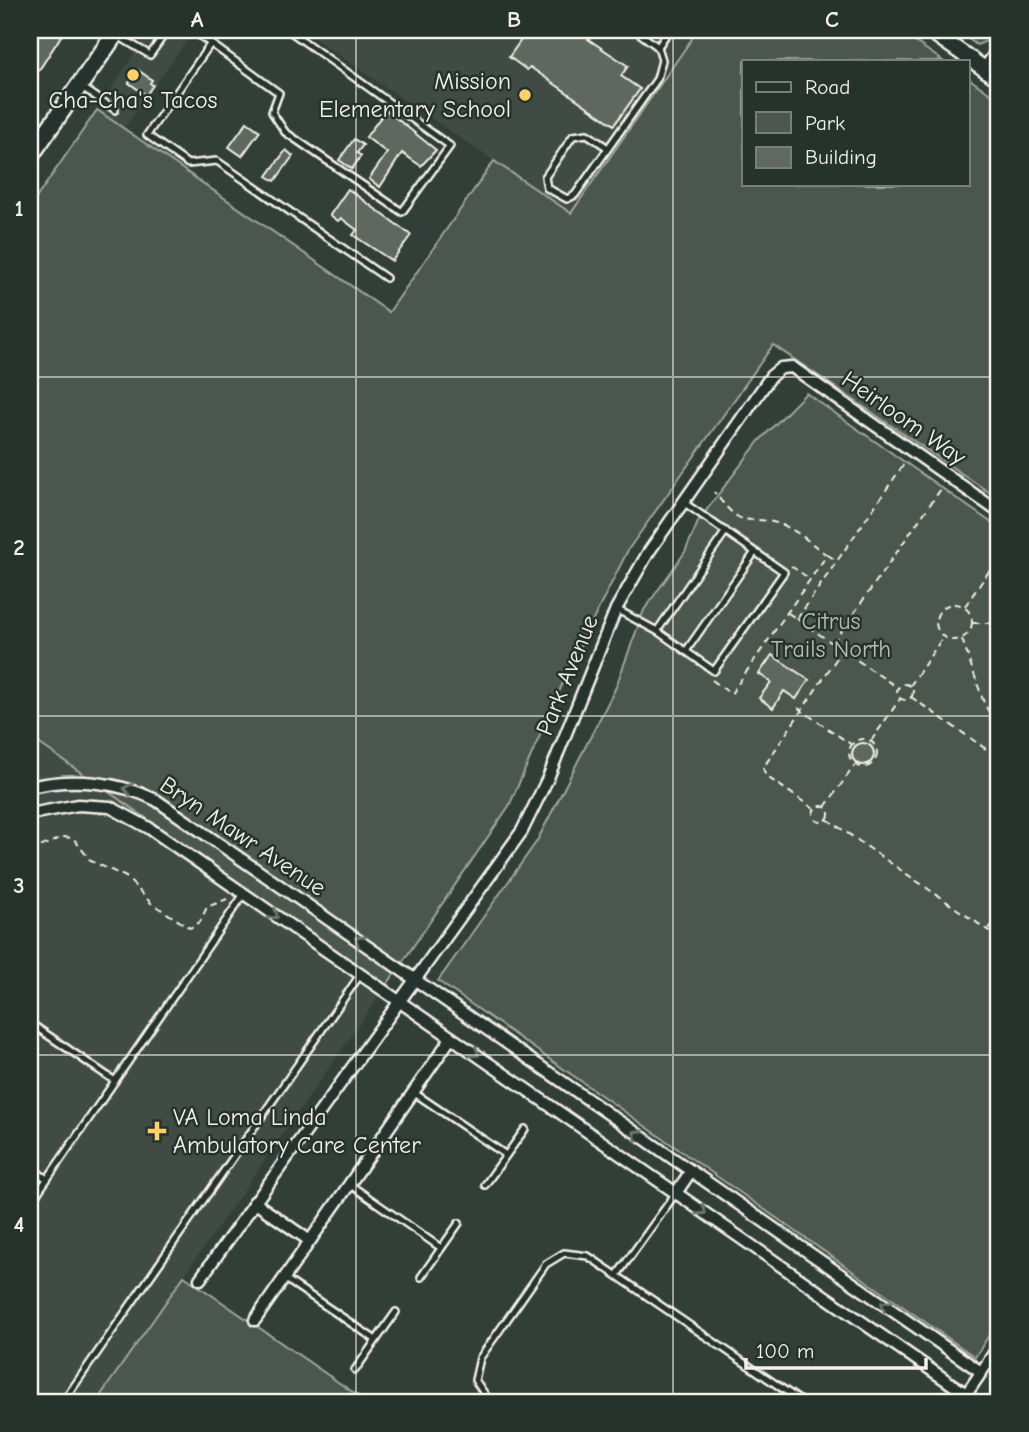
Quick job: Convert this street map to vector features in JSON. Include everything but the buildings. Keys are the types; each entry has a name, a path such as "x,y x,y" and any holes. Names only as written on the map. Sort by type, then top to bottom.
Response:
{"main road":[{"path":"929,30 999,79"},
{"path":"30,156 117,32"},
{"path":"986,70 999,51"}],"street":[{"name":"Heirloom Way","path":"781,368 792,367 807,376 999,512"},
{"name":"Park Avenue","path":"200,1279 522,831 548,778 616,609 648,553 771,376 781,368"},
{"name":"Bryn Mawr Avenue","path":"30,787 56,780 83,781 136,790 156,800 982,1372"},
{"name":"Bryn Mawr Avenue","path":"30,814 78,805 110,807 149,828 676,1193 963,1398"},
{"path":"255,1320 451,1038"},
{"path":"676,1193 691,1171"},
{"path":"254,1202 310,1241"},
{"path":"963,1398 999,1346"}],"lane":[{"path":"192,30 279,93 272,112 285,132 402,212 450,146 288,30"},
{"path":"635,30 658,47"},
{"path":"608,148 587,134 573,136 545,177 547,188 567,199 575,195 608,148 661,70 658,47 669,30"},
{"path":"117,32 150,55 164,35"},
{"path":"211,44 147,135 188,164 217,161 386,278"},
{"path":"80,85 115,110"},
{"path":"616,609 657,631 715,671 784,572 683,502"},
{"path":"657,631 726,531"},
{"path":"686,651 755,552"},
{"path":"30,1204 244,894"},
{"path":"63,1402 360,975"},
{"path":"30,1023 114,1081"},
{"path":"413,1092 506,1155"},
{"path":"485,1185 525,1129"},
{"path":"30,1167 47,1179"},
{"path":"349,1184 441,1248"},
{"path":"617,1276 676,1193"},
{"path":"421,1276 459,1223"},
{"path":"490,1402 475,1380 480,1358 546,1264 564,1253 588,1255 802,1402"},
{"path":"284,1278 376,1340"},
{"path":"355,1370 396,1312"}],"path":[{"path":"797,619 906,461"},
{"path":"834,643 943,486"},
{"path":"715,492 737,518 744,522 782,525 837,561"},
{"path":"999,532 999,540"},
{"path":"827,555 787,612 898,688 900,699 871,742"},
{"path":"964,607 999,557"},
{"path":"943,637 937,626 941,609 953,604 964,607 972,623"},
{"path":"972,623 999,623"},
{"path":"962,639 972,623"},
{"path":"943,637 962,639"},
{"path":"912,697 910,685 943,637"},
{"path":"962,639 984,703 999,730"},
{"path":"827,819 823,822 816,821 814,810 766,776 763,768 799,709 843,649"},
{"path":"746,672 750,674"},
{"path":"898,688 902,684 910,685"},
{"path":"900,699 912,697 998,757 999,752"},
{"path":"799,709 852,745"},
{"path":"859,740 871,742 877,753 875,761 863,768 855,765 850,758 852,745 859,740"},
{"path":"814,810 825,807 855,765"},
{"path":"825,807 827,819 999,937"},
{"path":"30,851 57,838 73,838 95,864 126,877 147,900 190,928 200,922 207,907 227,899"},
{"path":"989,930 999,915"}],"shaded area":[{"path":"150,30 175,30 188,39 124,128 97,110"},
{"name":"Mission Elementary School","path":"302,30 698,30 570,213"},
{"name":"VA Loma Linda Ambulatory Care Center","path":"30,737 386,986 96,1402 30,1402"}],"green space":[{"path":"698,30 898,30 942,60 742,60 742,186 970,186 970,79 999,100 999,499 773,345 628,550 573,660 509,806 386,986 30,737 30,207 97,110 389,312 494,161 571,213"},
{"path":"956,30 999,31 989,40 977,45"},
{"name":"Citrus Trails North","path":"806,393 999,528 999,938 992,950 999,955 999,1320 975,1357 438,981 537,841 615,689 644,610 685,552 699,520 759,441"},
{"path":"184,1276 367,1402 96,1402"}],"place":[{"name":"Cha-Cha's Tacos","path":"133,75"},
{"name":"Mission Elementary School","path":"525,95"},
{"name":"VA Loma Linda Ambulatory Care Center","path":"157,1131"}]}
